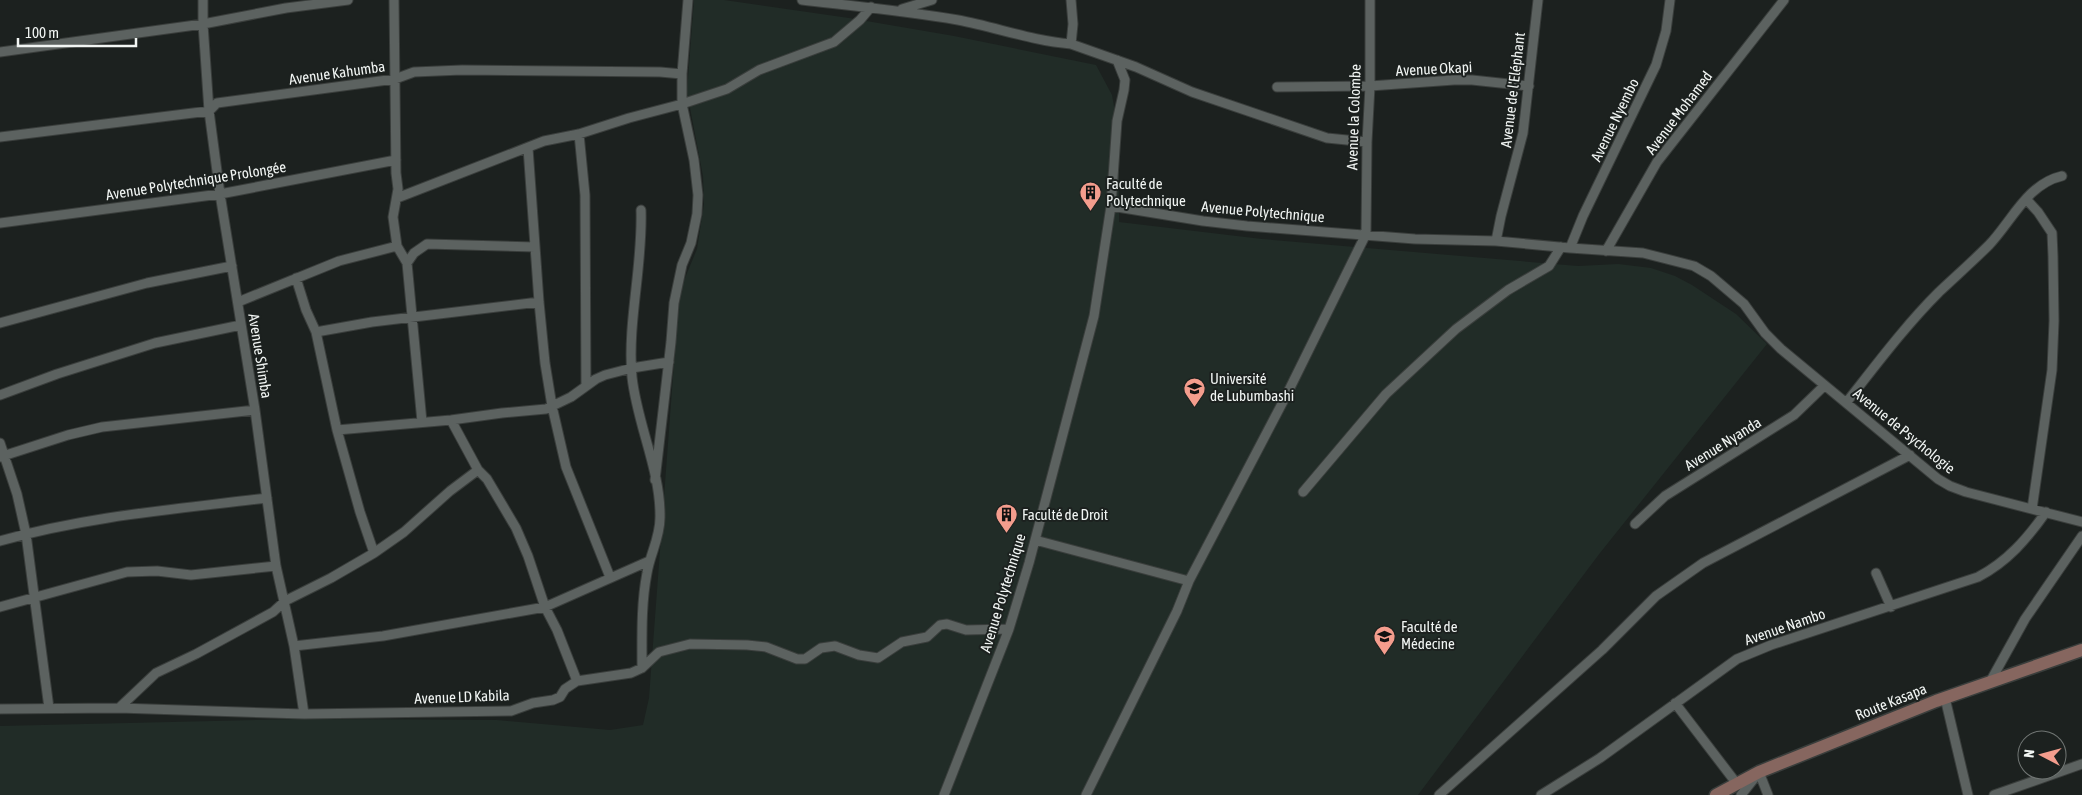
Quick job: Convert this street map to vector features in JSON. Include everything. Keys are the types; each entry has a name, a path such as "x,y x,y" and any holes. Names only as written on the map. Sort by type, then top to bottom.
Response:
{"main road":[{"name":"Route Kasapa","path":"1716,795 1739,789 1759,772 1946,698 2082,650"}],"street":[{"name":"Avenue Shimba","path":"203,0 209,111 220,194 255,410 276,566 294,646 304,714"},
{"path":"0,52 203,24 286,8 348,0"},
{"path":"394,0 397,198 393,217 397,246 407,263 422,422"},
{"path":"655,480 674,303 682,265 691,243 697,214 698,195 694,160 682,104 682,74 688,0"},
{"path":"802,0 897,10 973,23 1038,40 1071,44 1116,60 1192,92 1327,138 1367,142"},
{"path":"897,10 932,0"},
{"path":"1071,0 1073,24 1071,44"},
{"name":"Avenue la Colombe","path":"1366,234 1370,0"},
{"name":"Avenue de l'Eléphant","path":"1496,241 1501,216 1520,151 1538,0"},
{"name":"Avenue Nyembo","path":"1570,248 1583,216 1656,65 1666,31 1670,0"},
{"name":"Avenue Mohamed","path":"1606,251 1658,162 1784,0"},
{"path":"397,198 554,138 579,134 644,113 682,104 727,88 759,70 830,44 860,20 870,7"},
{"path":"1111,206 1117,121 1125,80 1116,60"},
{"name":"Avenue Kahumba","path":"0,137 209,111 217,103 395,78 414,72 462,70 660,72 682,74"},
{"name":"Avenue Okapi","path":"1277,87 1370,86 1463,80 1529,86"},
{"path":"579,134 585,195 586,386"},
{"path":"528,148 538,302 552,406 566,467 610,577"},
{"name":"Avenue Polytechnique Prolongée","path":"0,223 220,194 396,160"},
{"path":"1846,403 1904,332 1939,293 1990,244 2026,199 2049,179 2062,176"},
{"path":"2026,199 2038,212 2052,233 2053,256 2054,321 2052,370 2032,509"},
{"name":"Avenue Polytechnique","path":"944,795 1009,629 1035,540 1094,316 1111,206 1239,225 1442,241 1496,241 1643,253 1699,268 1744,304 1766,334 1781,349"},
{"path":"641,210 642,239 633,322 632,368 634,390 660,506 659,535 649,561 643,597 642,668"},
{"path":"1086,795 1177,611 1189,581 1286,396 1366,234"},
{"path":"407,263 414,253 427,244 535,247"},
{"path":"238,302 338,261 397,246"},
{"path":"1303,492 1386,394 1456,329 1483,311 1508,290 1550,266 1560,247"},
{"path":"0,323 147,283 232,266"},
{"path":"296,278 306,310 316,332 337,430 374,553"},
{"path":"316,332 413,317 538,302"},
{"path":"0,395 57,374 155,343 241,325"},
{"name":"Avenue de Psychologie","path":"1781,349 1824,386 1950,486 1966,492 2082,522"},
{"path":"337,430 542,410 571,397 596,379 632,368 669,362"},
{"name":"Avenue Nyanda","path":"1636,524 1665,496 1794,415 1824,386"},
{"path":"2,457 68,435 102,427 255,410"},
{"path":"451,420 478,470 488,479 516,528 528,556 545,607 557,630 577,681 624,674 642,668 660,652 690,644 747,644 766,647 797,659 805,659 821,648 835,646 859,655 878,658 902,642 927,637 940,625 947,624 966,630 1009,629"},
{"path":"0,443 2,457 17,494 26,534 49,708"},
{"path":"1439,795 1602,650 1656,596 1675,582 1703,563 1910,455"},
{"path":"119,708 156,673 274,612 285,601 374,553 404,532 450,491 478,470"},
{"path":"0,541 26,534 147,512 268,498"},
{"name":"Avenue Nambo","path":"1540,795 1600,758 1737,659 1771,645 1978,578 1995,569 2029,536 2046,512"},
{"path":"1990,682 2025,619 2082,536"},
{"path":"1035,540 1189,581"},
{"path":"294,646 383,636 545,607 649,561"},
{"path":"0,607 127,572 157,571 191,575 276,566"},
{"path":"1876,573 1891,607"},
{"name":"Avenue LD Kabila","path":"0,709 119,708 304,714 511,711 533,703 560,697 565,688 577,681"},
{"path":"1946,698 1968,795"},
{"path":"1674,703 1739,789"},
{"path":"1994,795 2082,764"},
{"path":"1759,772 1768,795"}],"shaded area":[{"name":"Université de Lubumbashi","path":"694,0 724,0 849,18 954,36 1096,65 1112,95 1119,135 1119,222 1262,239 1578,266 1618,264 1651,268 1675,276 1692,285 1736,314 1767,344 1600,553 1418,795 0,795 0,726 302,719 497,720 610,730 643,725 649,698 679,296 697,249 704,204 703,176 687,92"}],"place":[{"name":"Faculté de Polytechnique","path":"1090,212"},
{"name":"Université de Lubumbashi","path":"1194,407"},
{"name":"Faculté de Droit","path":"1006,534"},
{"name":"Faculté de Médecine","path":"1385,655"}]}
